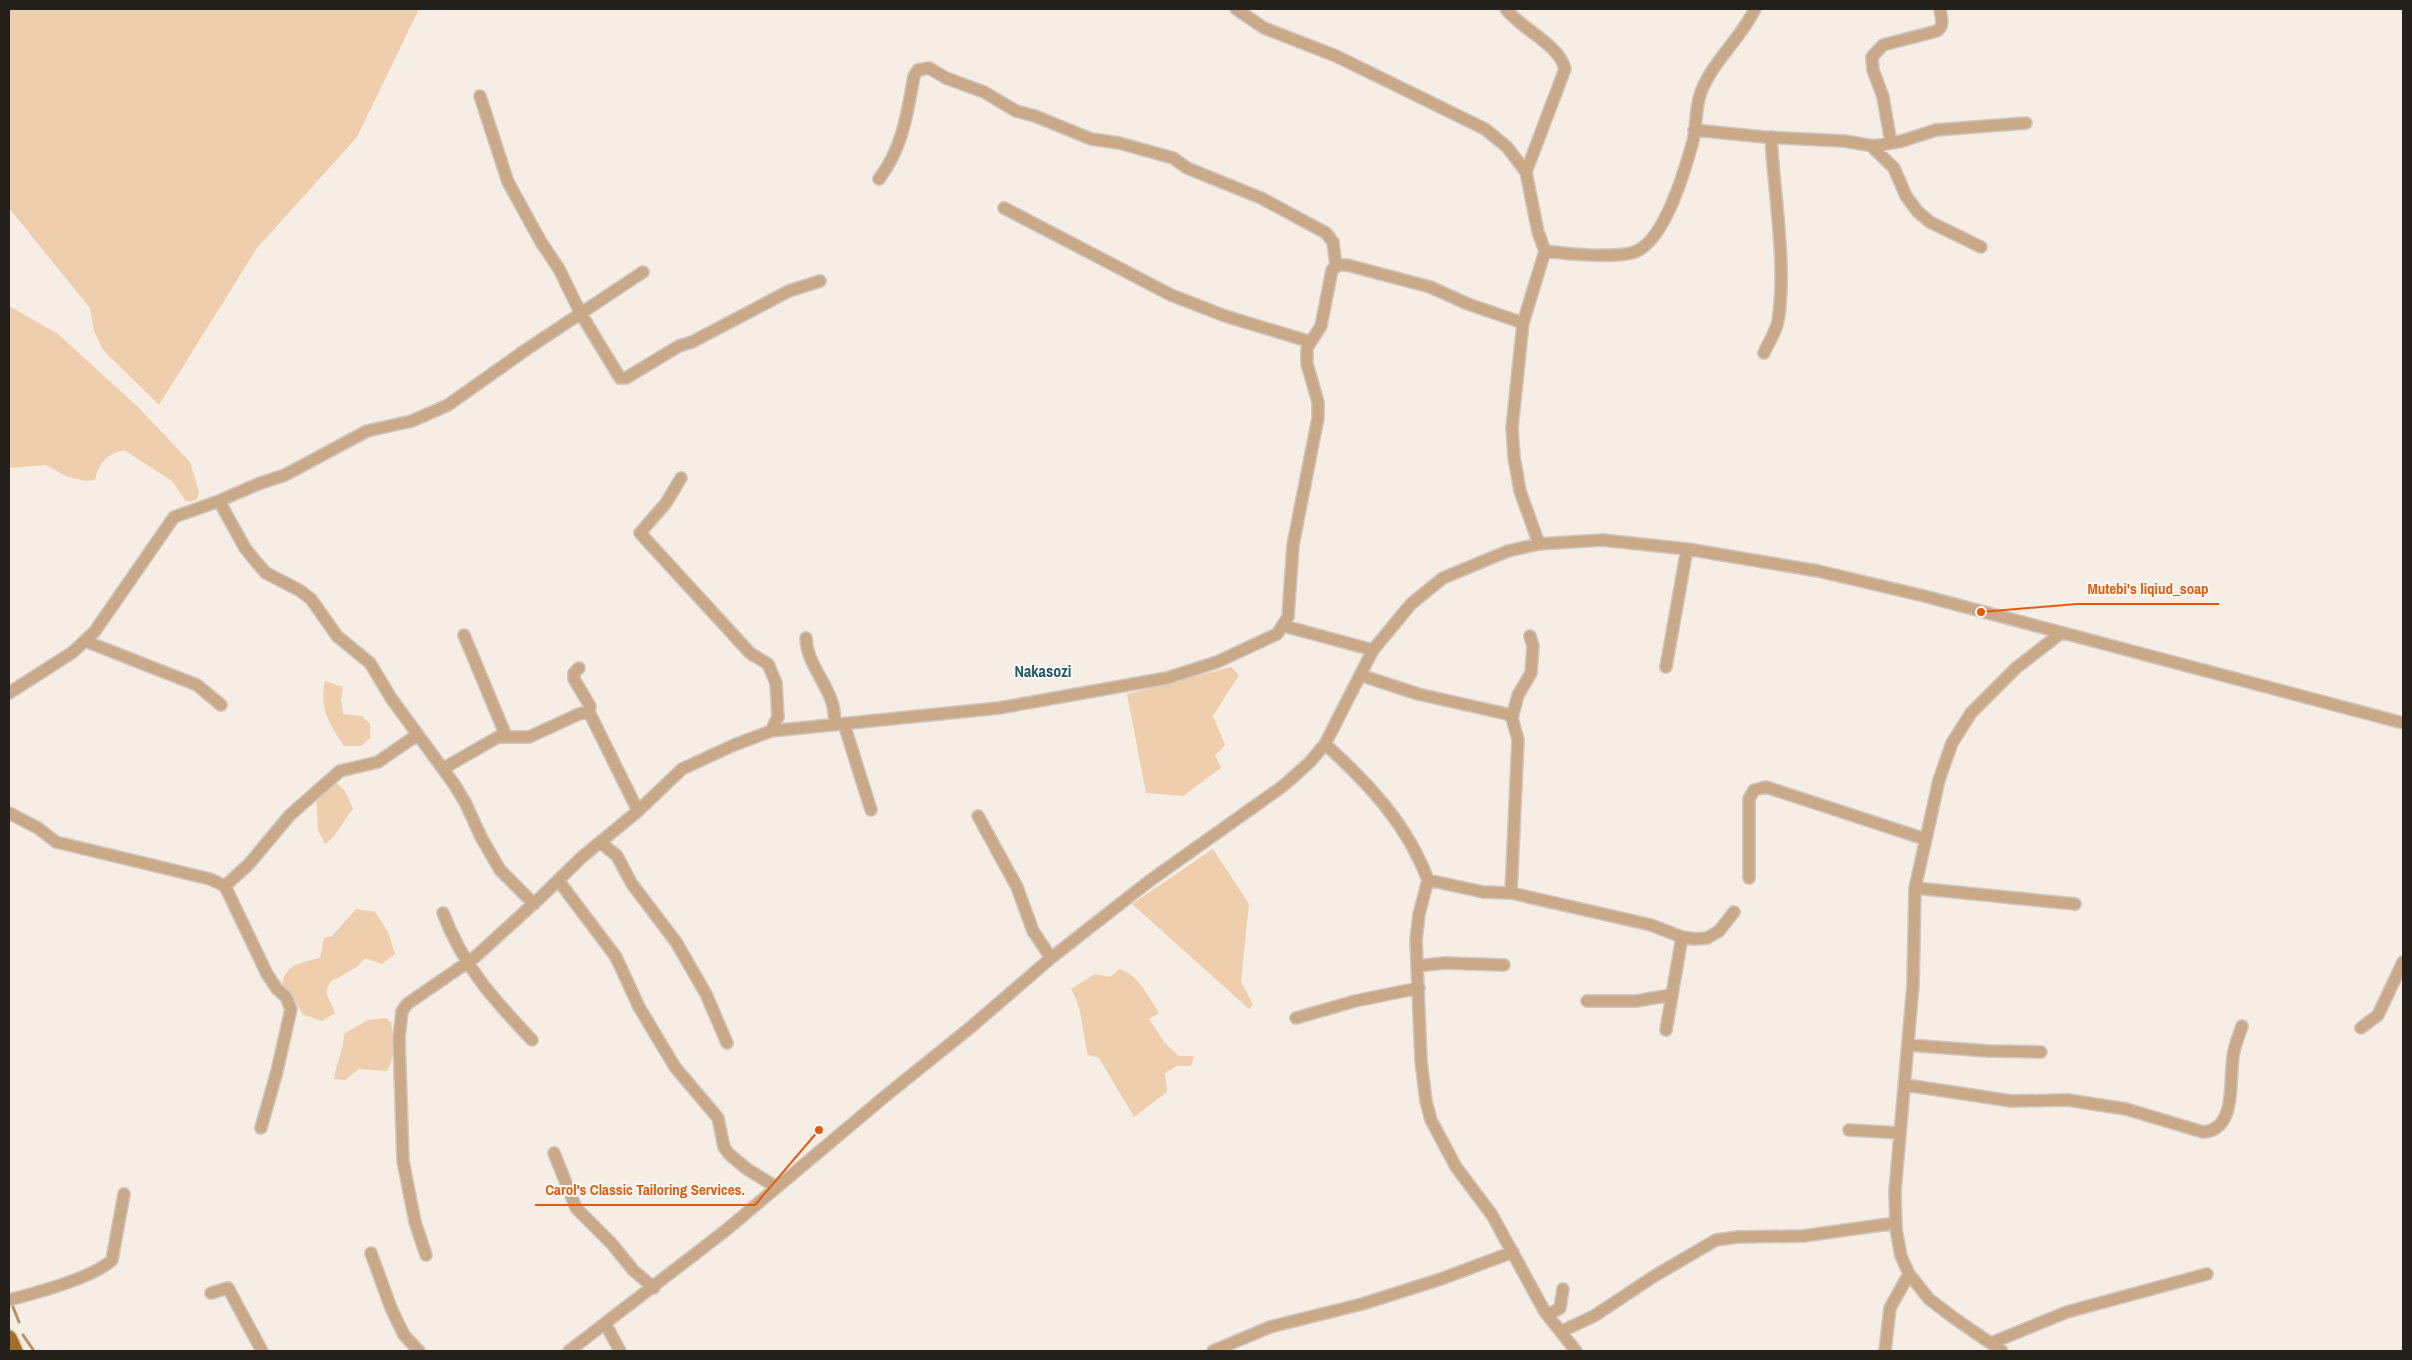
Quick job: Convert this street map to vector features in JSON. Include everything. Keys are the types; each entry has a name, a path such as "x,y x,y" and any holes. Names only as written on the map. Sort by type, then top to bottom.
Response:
{"main road":[{"path":"9,1338 15,1351"}],"street":[{"path":"1236,9 1264,28 1336,56 1485,129 1507,147 1526,172 1538,232 1546,251 1523,323 1512,428 1514,457 1520,491 1539,544"},
{"path":"1506,9 1543,41 1563,64 1565,70 1526,172"},
{"path":"1546,251 1622,253 1636,251 1648,242 1661,226 1681,180 1694,130 1701,92 1706,81 1750,20 1755,9"},
{"path":"1891,143 1883,96 1873,70 1872,57 1883,45 1942,28 1940,9"},
{"path":"426,1255 415,1222 403,1161 399,1059 400,1018 402,1011 407,1004 467,963 600,842 638,811 682,769 734,745 771,731 999,708 1167,678 1217,662 1271,638 1284,626 1288,617 1293,545 1318,418 1318,402 1307,364 1307,348 1321,326 1331,274 1336,266 1333,242 1326,233 1261,198 1187,168 1173,158 1119,143 1091,139 1016,110 984,92 946,78 929,68 918,70 914,76 906,124 898,148 879,179"},
{"path":"480,96 508,182 541,242 559,269 581,314 620,378 626,378 679,346 692,342 789,292 820,281"},
{"path":"1694,130 1844,141 1871,146 1891,143 1936,130 2026,123"},
{"path":"1764,353 1778,323 1779,302 1780,255 1770,137"},
{"path":"1871,146 1894,168 1906,196 1918,212 1930,222 1981,247"},
{"path":"1004,208 1171,295 1226,316 1311,342"},
{"path":"1336,266 1346,265 1402,278 1523,323"},
{"path":"9,693 45,671 85,641 95,631 174,517 285,475 367,431 412,421 448,405 643,272"},
{"path":"681,478 666,503 640,533 750,653 768,664 776,683 778,717 771,731"},
{"path":"219,501 245,548 256,563 271,576 299,590 311,599 337,636 370,663 390,698 444,768 465,802 480,837 500,870 534,904"},
{"path":"569,1351 654,1288 970,1027 1050,958 1148,882 1283,786 1310,762 1325,744 1373,650 1411,604 1443,578 1508,550 1539,544 1602,540 1687,548 1828,574 1924,596 2403,723"},
{"path":"1666,667 1687,548"},
{"path":"1284,626 1373,650"},
{"path":"2002,1351 1929,1298 1909,1274 1901,1256 1896,1222 1896,1191 1906,1085 1915,888 1939,780 1952,743 1971,713 2016,668 2061,633"},
{"path":"464,635 479,676 506,736"},
{"path":"1511,893 1518,740 1512,718 1518,695 1531,673 1533,646 1530,636"},
{"path":"806,638 806,651 834,703 839,725 871,810"},
{"path":"85,641 197,685 221,705"},
{"path":"579,668 574,673 574,679 590,706 589,712 638,811"},
{"path":"1360,675 1418,694 1507,714 1512,718"},
{"path":"444,768 486,742 506,736 529,737 578,714 589,712"},
{"path":"225,886 249,864 290,815 340,771 378,762 417,735"},
{"path":"1325,744 1375,793 1403,828 1428,880 1419,914 1416,940 1421,1061 1426,1101 1431,1120 1456,1166 1492,1215 1548,1315 1576,1351"},
{"path":"1749,878 1749,799 1754,790 1766,787 1925,839"},
{"path":"9,813 38,828 56,842 210,879 225,886 267,974 277,989 286,997 291,1009 277,1071 261,1128"},
{"path":"978,816 1017,887 1032,931 1050,958"},
{"path":"600,842 617,856 632,884 676,942 706,994 727,1043"},
{"path":"558,880 616,957 643,1014 674,1067 718,1118 724,1147 747,1170 776,1187"},
{"path":"1428,880 1484,892 1511,893 1652,924 1682,937 1707,938 1719,931 1734,912"},
{"path":"1915,888 2075,904"},
{"path":"443,913 467,963 486,992 532,1040"},
{"path":"1666,1030 1682,937"},
{"path":"2361,1028 2378,1015 2403,962"},
{"path":"1418,966 1444,963 1504,965"},
{"path":"1296,1018 1355,1001 1419,988"},
{"path":"1587,1001 1636,1001 1671,996"},
{"path":"1906,1085 2012,1101 2068,1100 2126,1109 2203,1132 2214,1132 2222,1125 2229,1105 2233,1055 2242,1026"},
{"path":"1908,1045 1988,1051 2042,1052"},
{"path":"1849,1130 1900,1134"},
{"path":"554,1153 576,1208 581,1215 612,1244 633,1270 654,1288"},
{"path":"9,1300 82,1276 101,1268 112,1260 124,1194"},
{"path":"1562,1331 1594,1316 1656,1275 1716,1240 1738,1237 1803,1236 1896,1222"},
{"path":"1213,1351 1270,1328 1362,1304 1441,1279 1513,1252"},
{"path":"372,1253 391,1308 404,1335 419,1351"},
{"path":"1885,1351 1890,1308 1909,1274"},
{"path":"1991,1343 2067,1312 2207,1274"},
{"path":"211,1293 228,1288 262,1351"},
{"path":"1548,1315 1560,1308 1563,1289"},
{"path":"606,1324 620,1351"}],"shaded area":[{"path":"9,9 419,9 357,137 257,248 159,405 103,350 94,331 90,308 9,208"},
{"path":"9,306 58,334 138,407 190,462 199,492 197,499 190,502 185,500 172,481 124,450 112,454 104,460 95,480 86,481 68,477 46,465 9,468"},
{"path":"1231,667 1239,675 1213,716 1225,745 1215,755 1221,768 1183,796 1146,793 1127,694"},
{"path":"325,681 343,687 341,699 343,714 362,716 370,724 370,738 361,746 344,746 330,723 323,700"},
{"path":"334,781 345,791 353,809 325,844 318,830 316,794"},
{"path":"1213,849 1249,904 1241,981 1253,1005 1249,1009 1132,904"},
{"path":"356,909 375,912 388,932 395,954 382,964 365,958 357,967 330,982 326,992 335,1013 322,1021 302,1014 297,1003 285,1005 281,1001 283,981 289,969 301,963 320,958 324,938 332,936"},
{"path":"1120,969 1133,976 1147,993 1159,1013 1149,1019 1164,1042 1179,1056 1194,1056 1191,1066 1177,1066 1165,1073 1167,1092 1134,1117 1099,1058 1088,1055 1078,1004 1071,989 1095,974 1110,977"},
{"path":"386,1018 391,1022 393,1041 392,1059 387,1071 359,1069 345,1080 334,1079 343,1046 344,1034 368,1020"}],"waterway":[{"path":"13,1307 19,1322"},
{"path":"23,1335 34,1351"}],"place":[{"name":"Mutebi's liqiud_soap","path":"1981,612"},
{"name":"Carol's Classic Tailoring Services.","path":"819,1130"}],"district":[{"name":"Nakasozi","path":"1043,671"}]}
